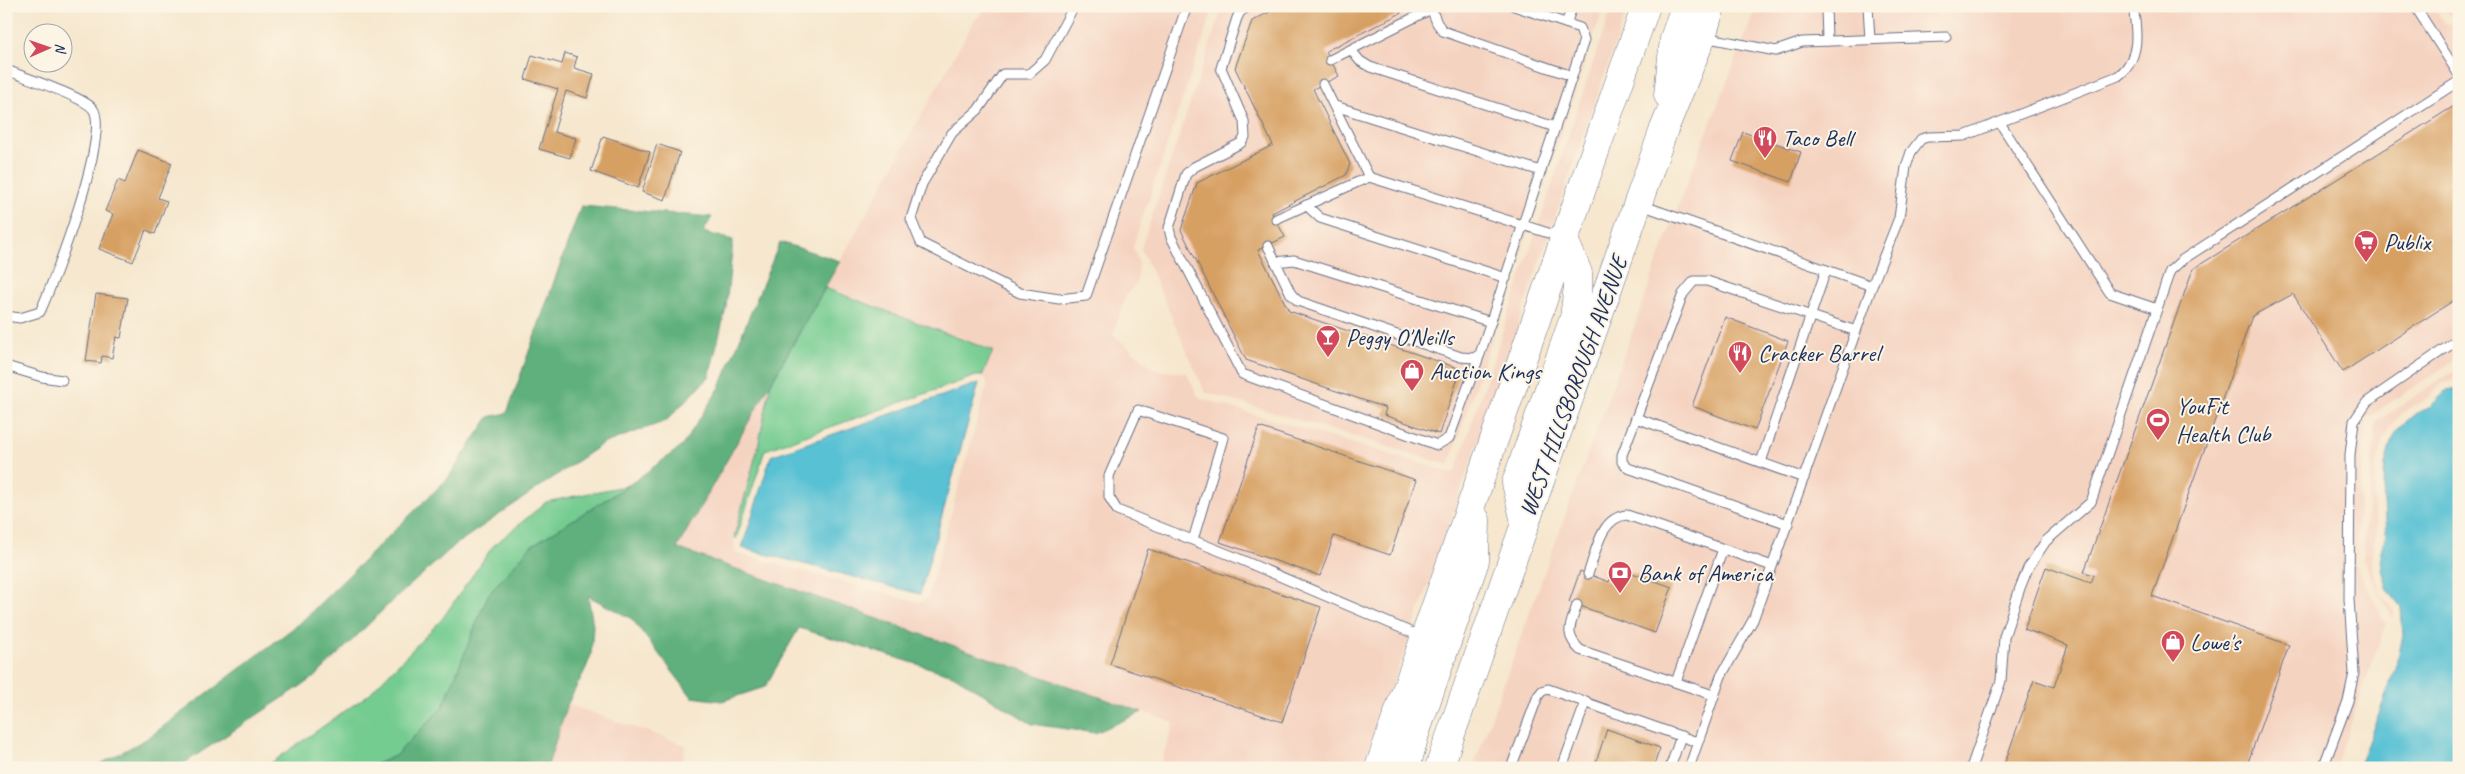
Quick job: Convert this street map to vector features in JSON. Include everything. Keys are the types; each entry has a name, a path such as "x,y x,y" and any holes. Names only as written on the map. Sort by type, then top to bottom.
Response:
{"main road":[{"path":"1379,768 1477,491 1563,238 1646,6"},
{"path":"1664,129 1674,39 1685,6"},
{"name":"WEST HILLSBOROUGH AVENUE","path":"1439,768 1664,129 1702,36 1711,6"},
{"path":"1525,522 1516,483 1574,318 1578,273 1563,238"},
{"path":"1406,768 1415,734 1475,561 1477,491"}],"lane":[{"path":"1074,6 1045,60 1029,74 1003,74 978,110 952,133 922,184 910,219 921,243 1020,293 1060,299 1086,296 1187,6"},
{"path":"1249,6 1240,12 1237,18 1221,68 1244,122 1245,137 1241,143 1194,167 1186,174 1169,228 1175,245 1242,374 1437,445 1449,438 1480,354 1584,40 1584,34 1580,28 1514,6"},
{"path":"1566,23 1573,6"},
{"path":"1826,6 1827,41"},
{"path":"1868,6 1870,40"},
{"path":"1688,768 1721,676 1753,620 1872,286 1899,218 1906,167 1911,152 1921,139 1928,137 1964,136 2118,76 2126,71 2137,45 2137,29 2133,6"},
{"path":"2415,6 2459,75"},
{"path":"1330,60 1433,7 1437,23 1443,31 1572,76"},
{"path":"1702,36 1776,50 1802,42 1946,37"},
{"path":"1351,50 1360,61 1370,67 1556,127"},
{"path":"6,70 88,103 98,118 98,128 90,165 65,251 40,312 20,318 6,316"},
{"path":"1970,768 2001,681 2004,637 2028,568 2046,541 2091,502 2170,271 2182,260 2459,81"},
{"path":"1323,84 1369,177"},
{"path":"1335,106 1541,171"},
{"path":"2000,123 2110,293 2157,309"},
{"path":"1276,220 1369,177 1563,238"},
{"path":"1638,204 1872,286"},
{"path":"1306,205 1320,218 1506,278"},
{"path":"1268,246 1291,294 1298,301 1462,357 1474,358 1480,354"},
{"path":"1275,262 1294,260 1491,322"},
{"path":"1761,462 1826,270"},
{"path":"1788,524 1628,468 1622,462 1622,455 1684,294 1694,281 1707,281 1856,332"},
{"path":"2323,768 2348,701 2354,673 2349,599 2350,455 2354,421 2367,402 2459,339"},
{"path":"6,366 42,378 62,380"},
{"path":"1193,540 1223,438 1138,410 1109,476 1109,497 1117,510 1193,540 1424,638"},
{"path":"1636,418 1804,478"},
{"path":"1588,574 1606,524 1616,516 1627,515 1772,566"},
{"path":"1676,682 1723,549"},
{"path":"1577,604 1569,630 1571,641 1580,650 1713,695"},
{"path":"1511,768 1538,696 1542,691 1554,690 1697,742"},
{"path":"1562,768 1586,701"},
{"path":"1670,768 1680,736"}],"shaded area":[{"path":"989,6 1214,6 1133,246 1139,265 1137,282 1126,296 1113,334 1155,370 1187,373 1197,395 1202,399 1452,473 1456,470 1612,6 1628,6 1423,600 1362,768 1159,768 1174,723 677,548 771,383 758,447 734,537 735,553 917,602 925,600 928,596 987,385 987,380 982,376 993,351 825,288 974,21"},
{"path":"1223,6 1604,6 1449,465 1205,392 1141,248"},
{"path":"1757,6 2433,6 2445,23 2459,24 2459,357 2367,418 2354,562 2386,624 2335,768 1473,768 1684,190"},
{"path":"2443,6 2459,6 2459,16 2450,16"},
{"path":"2459,367 2459,375 2452,381 2442,384 2424,401 2409,408 2390,426 2382,442 2376,465 2374,510 2377,534 2372,551 2373,570 2380,592 2393,610 2393,620 2363,560 2376,422"},
{"path":"567,704 686,745 680,768 547,768"}],"green space":[{"path":"581,206 712,217 703,232 733,240 726,308 709,377 666,421 602,444 455,545 388,605 316,676 177,768 93,768 148,738 300,623 448,478 489,417 507,413"},
{"path":"780,242 840,261 677,548 1142,712 1095,733 1032,724 953,675 799,628 765,687 722,701 692,697 632,619 588,596 593,625 591,655 567,705 547,768 367,768 395,756 443,707 488,595 531,546 629,485 682,446 720,387"},
{"path":"825,288 993,351 982,376 976,376 765,450 736,539 734,537 758,447 771,383"},
{"path":"629,485 531,546 488,595 443,707 395,756 367,768 264,768 369,694 442,619 493,546 546,502"}],"water":[{"path":"979,383 920,594 742,548 771,456"},
{"path":"2459,388 2459,768 2358,768 2388,690 2403,635 2401,607 2388,590 2382,569 2381,551 2386,534 2383,486 2385,465 2391,443 2398,429 2415,414 2431,406 2447,390"}],"building":[{"path":"1281,6 1403,6 1401,13 1326,51 1339,76 1313,89 1350,164 1346,175 1272,213 1285,237 1258,250 1289,311 1461,369 1439,434 1384,415 1386,408 1246,360 1181,230 1197,183 1273,145 1235,68 1252,21"},
{"path":"565,53 577,57 574,68 594,74 587,98 566,91 554,132 576,138 570,158 539,149 558,89 525,79 532,55 562,64"},
{"path":"2459,103 2459,186 2452,190 2459,201 2459,297 2343,372 2293,294 2252,316 2152,596 2289,645 2246,768 2003,768 2034,680 2054,687 2068,645 2024,629 2046,567 2091,583 2094,575 2084,572 2193,269"},
{"path":"1743,132 1801,152 1791,182 1732,161"},
{"path":"603,136 650,152 638,188 591,171"},
{"path":"657,144 680,152 665,200 642,192"},
{"path":"138,150 172,163 158,198 167,201 155,234 146,230 133,262 99,249 113,214 105,211 118,180 125,183"},
{"path":"96,294 128,298 121,338 116,337 112,358 102,356 101,363 86,361"},
{"name":"Cracker Barrel","path":"1725,317 1788,341 1755,430 1692,406"},
{"path":"1259,427 1416,480 1390,555 1334,536 1320,576 1220,542"},
{"path":"1148,549 1321,607 1282,722 1110,664"},
{"name":"Bank of America","path":"1615,567 1672,587 1655,633 1569,602 1580,571 1609,582"},
{"path":"1607,729 1660,748 1653,768 1594,768"}],"place":[{"name":"Taco Bell","path":"1765,159"},
{"name":"Publix","path":"2366,263"},
{"name":"Peggy O'Neills","path":"1328,358"},
{"name":"Cracker Barrel","path":"1740,374"},
{"name":"Auction Kings","path":"1412,392"},
{"name":"YouFit Health Club","path":"2158,441"},
{"name":"Bank of America","path":"1620,594"},
{"name":"Lowe's","path":"2173,663"}]}
